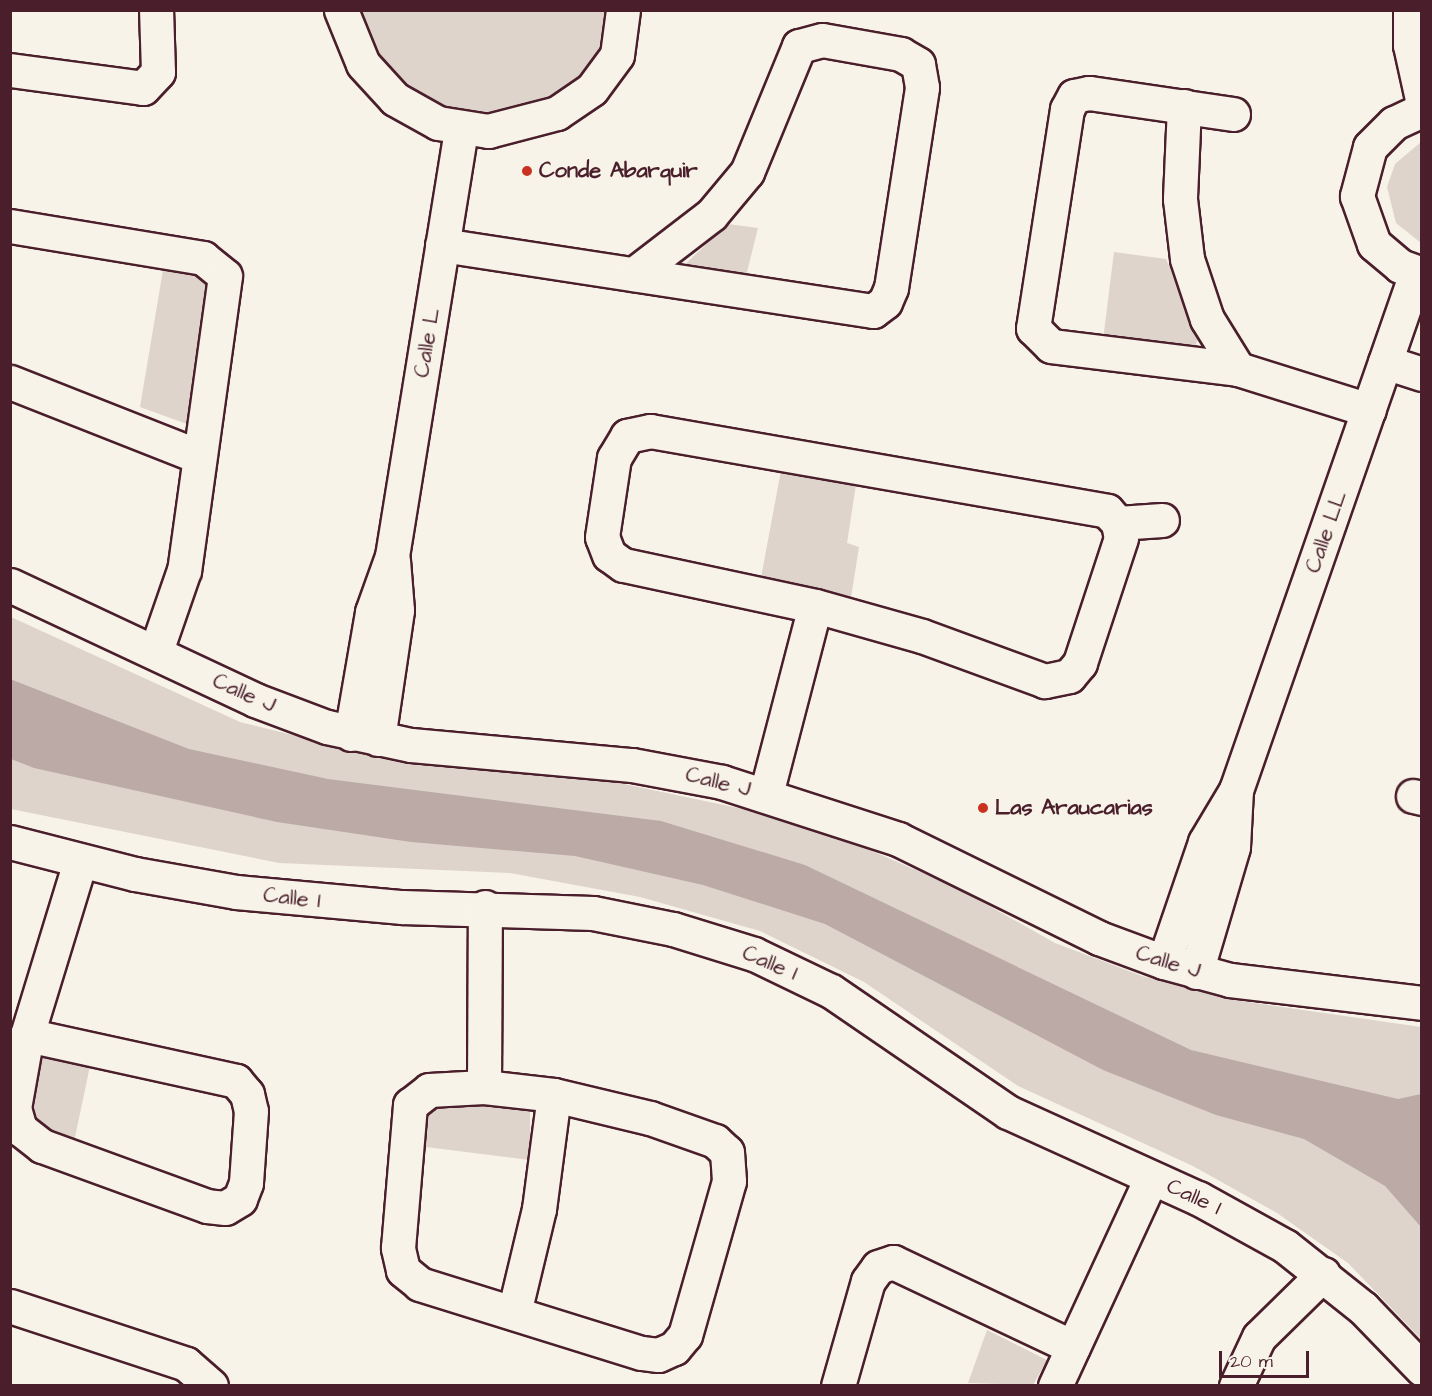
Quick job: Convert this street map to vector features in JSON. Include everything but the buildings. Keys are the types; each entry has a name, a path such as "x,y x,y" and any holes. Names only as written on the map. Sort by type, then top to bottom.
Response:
{"street":[{"path":"10,70 143,88 158,72 156,10"},
{"path":"341,10 351,43 377,83 415,113 461,130 515,127 576,102 617,55 623,10"},
{"path":"1410,10 1422,99"},
{"path":"442,245 866,312 880,307 889,295 895,264 922,87 918,64 901,54 822,40 799,46 747,172 711,215 634,274"},
{"path":"1233,114 1089,93 1069,102 1033,328 1051,345 1238,369 1369,410"},
{"path":"1184,106 1180,199 1187,260 1207,319 1238,369"},
{"name":"Calle LL","path":"1164,962 1205,842 1236,790 1385,362 1419,273 1374,244 1357,196 1370,147 1394,123 1422,110"},
{"name":"Calle L","path":"364,736 397,610 392,556 461,130"},
{"path":"10,226 203,258 220,268 225,293 198,456 182,582 156,651"},
{"path":"1385,362 1422,374"},
{"path":"10,382 198,456"},
{"path":"1118,523 1119,546 1080,663 1062,680 1045,681 922,636 814,606 615,561 602,537 621,442 634,433 650,431 1100,508 1118,523 1162,520"},
{"name":"Calle J","path":"10,585 156,651 255,700 364,736 632,765 766,794 897,839 1099,938 1164,962 1196,972 1422,1003"},
{"path":"766,794 814,606"},
{"name":"Calle LL","path":"1196,972 1233,847 1236,790"},
{"name":"Calle I","path":"10,842 80,862 281,897 485,907 631,919 754,954 831,991 1008,1112 1243,1221 1323,1274 1422,1369"},
{"path":"27,1035 236,1081 247,1094 250,1112 246,1183 240,1199 216,1208 26,1136 14,1108 27,1035 80,862"},
{"path":"484,1087 485,907"},
{"path":"484,1087 554,1095 650,1118 715,1141 728,1152 732,1171 685,1335 674,1348 649,1355 420,1284 399,1259 410,1105 429,1090 484,1087"},
{"path":"514,1313 539,1209 554,1095"},
{"path":"1055,1386 1150,1178"},
{"path":"838,1386 868,1281 879,1268 893,1262 1073,1347"},
{"path":"1236,1386 1259,1337 1323,1274"},
{"path":"10,1306 186,1364 211,1386"}],"shaded area":[{"path":"357,11 604,11 607,24 603,47 578,80 548,100 487,115 449,111 408,88 375,52"},
{"path":"1421,142 1421,243 1396,223 1387,187 1395,164"},
{"path":"728,224 758,228 746,276 681,268"},
{"path":"1114,252 1166,259 1200,335 1192,352 1103,340"},
{"path":"164,264 210,279 187,424 140,407"},
{"path":"782,465 857,478 847,543 859,547 850,604 760,583"},
{"path":"11,617 240,722 387,758 605,780 776,816 863,847 957,888 1055,943 1142,976 1241,1001 1421,1027 1421,1339 1348,1263 1277,1213 1193,1166 1018,1086 864,982 760,931 640,897 510,873 279,863 11,809"},
{"path":"10,679 189,749 328,779 661,821 805,865 1191,1050 1398,1099 1421,1094 1421,1227 1385,1186 1304,1139 1216,1115 1103,1070 825,924 703,885 575,856 411,842 277,822 34,768 11,759"},
{"path":"44,1052 91,1061 74,1142 34,1126 29,1097"},
{"path":"441,1103 530,1107 530,1160 418,1146 424,1110"},
{"path":"987,1330 1047,1360 1033,1385 968,1383"}],"place":[{"name":"Conde Abarquir","path":"527,171"},
{"name":"Las Araucarias","path":"983,808"}]}
